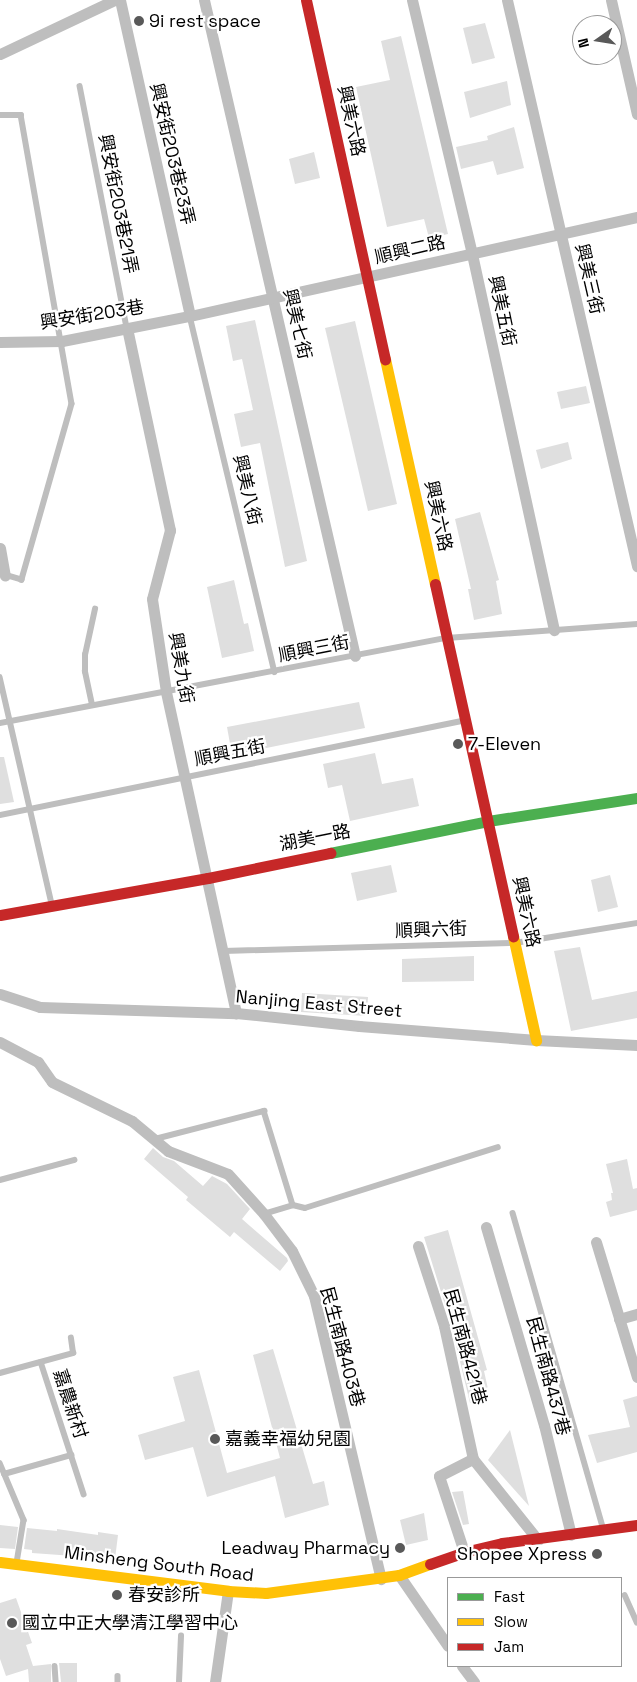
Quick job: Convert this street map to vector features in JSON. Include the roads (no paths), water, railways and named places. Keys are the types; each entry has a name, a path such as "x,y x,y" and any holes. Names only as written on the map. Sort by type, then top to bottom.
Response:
{"street":[{"path":"0,54 114,0"},
{"name":"興安街203巷23弄","path":"120,0 190,316"},
{"name":"興美七街","path":"204,0 355,656"},
{"name":"興美六路","path":"306,0 536,1040"},
{"name":"興美五街","path":"412,0 472,254 554,630"},
{"name":"興美三街","path":"507,0 637,566"},
{"path":"611,0 637,114"},
{"name":"順興二路","path":"190,316 637,217"},
{"name":"興安街203巷","path":"0,342 62,340 190,316"},
{"name":"興美九街","path":"127,328 170,530 152,599 166,692 236,1013"},
{"path":"0,548 3,575"},
{"name":"湖美一路","path":"0,915 208,878 488,821 637,798"},
{"name":"Nanjing East Street","path":"0,994 40,1007 236,1013 359,1026 536,1040 637,1045"},
{"name":"民生南路403巷","path":"0,1042 38,1062 52,1082 132,1121 168,1151 228,1174 264,1214 292,1251 314,1296 381,1579"},
{"name":"民生南路437巷","path":"486,1227 544,1425 571,1535"},
{"path":"596,1242 637,1377"},
{"name":"民生南路421巷","path":"418,1246 444,1326 473,1459 538,1540"},
{"path":"619,1319 637,1314"},
{"path":"464,1552 439,1476 473,1459"},
{"name":"Minsheng South Road","path":"0,1562 228,1591 266,1594 381,1579 399,1575 464,1552 502,1542 538,1540 637,1525"},
{"path":"399,1575 447,1645"},
{"path":"215,1682 228,1591"},
{"path":"463,1667 474,1682"}],"lane":[{"name":"興安街203巷21弄","path":"80,86 127,328"},
{"path":"0,115 21,115 72,404 22,580 3,575"},
{"name":"興美八街","path":"190,316 274,672"},
{"path":"92,705 85,672 85,655 95,609"},
{"name":"順興三街","path":"0,723 447,638 637,624"},
{"path":"0,677 52,905"},
{"name":"順興五街","path":"0,815 465,721"},
{"name":"順興六街","path":"224,951 514,943 637,923"},
{"path":"155,1139 264,1111 293,1205"},
{"path":"264,1214 293,1205 305,1208 498,1147"},
{"path":"0,1180 74,1160"},
{"path":"513,1213 604,1531"},
{"path":"0,1374 74,1353 71,1338"},
{"name":"嘉農新村","path":"41,1362 84,1494"},
{"name":"嘉農新村","path":"4,1474 71,1455"},
{"path":"0,1463 24,1520 16,1564"},
{"path":"626,1595 637,1622"},
{"path":"179,1682 181,1636"},
{"path":"55,1666 56,1682"}],"place":[{"name":"9i rest space","path":"139,21"},
{"name":"7-Eleven","path":"458,744"},
{"name":"嘉義幸福幼兒園","path":"215,1439"},
{"name":"Leadway Pharmacy","path":"400,1548"},
{"name":"Shopee Xpress","path":"597,1554"},
{"name":"春安診所","path":"117,1595"},
{"name":"國立中正大學清江學習中心","path":"12,1623"}]}
